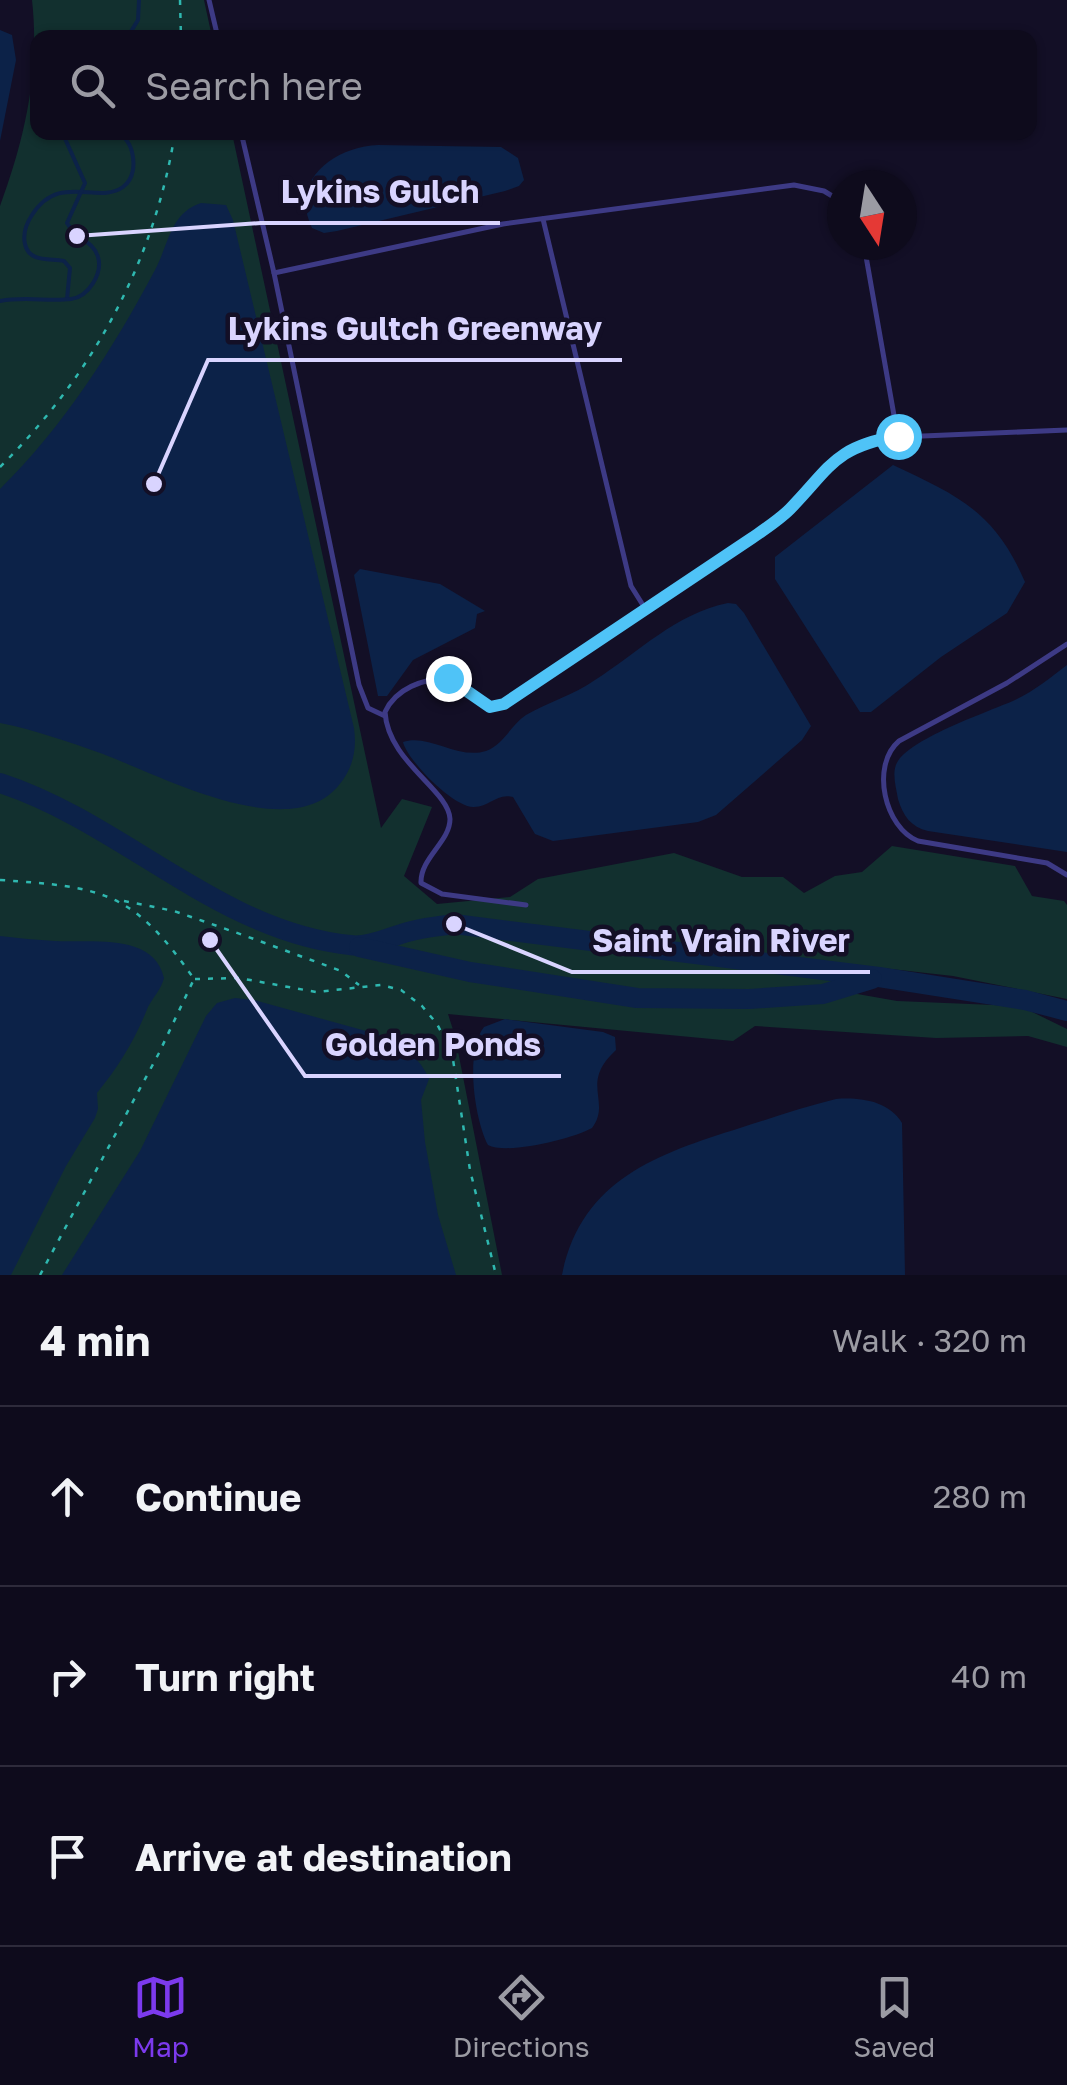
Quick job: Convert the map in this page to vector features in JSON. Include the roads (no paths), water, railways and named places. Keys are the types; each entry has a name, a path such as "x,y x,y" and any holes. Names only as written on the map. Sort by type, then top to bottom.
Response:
{"lane":[{"path":"209,0 216,30"},
{"path":"243,140 359,686 368,708 385,716"},
{"path":"274,273 503,224 794,186 827,194"},
{"path":"543,219 631,586 646,610"},
{"path":"867,260 895,420 910,436"},
{"path":"526,904 442,894 424,887 421,872 448,827 449,816 436,794 398,752 385,716 400,694 418,684 444,678 455,680 490,707 500,706 788,512 821,471 841,454 869,443 910,436 1067,430"},
{"path":"1067,644 900,741 888,754 884,777 894,822 912,838 1048,863 1067,875"}],"water":[{"path":"0,30 12,35 16,60 0,141"},
{"path":"378,145 501,147 518,158 524,180 505,191 337,231 324,233 312,228 306,195 320,169 346,152"},
{"path":"201,203 226,205 233,220 354,728 353,758 339,785 317,802 289,809 258,808 224,800 77,745 0,723 0,489 86,386 139,300 177,222"},
{"path":"893,465 956,497 987,522 1025,582 1007,613 941,657 871,712 860,712 775,579 775,557"},
{"path":"360,569 440,584 485,611 477,614 475,628 413,660 387,696 378,696 354,575"},
{"path":"728,603 736,604 744,613 811,726 802,740 716,815 698,822 553,841 535,834 513,797 474,807 455,800 432,782 406,750 403,742 413,740 465,752 486,751 526,715 587,685 674,625"},
{"path":"1067,665 1067,852 928,831 908,820 898,799 894,774 898,761 907,752 935,734 1022,696"},
{"path":"0,936 119,943 148,953 158,963 164,978 126,1052 97,1093 95,1118 11,1275 0,1275"},
{"path":"235,998 384,1036 421,1065 429,1079 421,1100 425,1142 438,1215 456,1275 62,1275 140,1151 206,1016 217,1003"},
{"path":"505,1019 615,1037 616,1050 599,1073 599,1109 592,1128 540,1144 509,1148 488,1145 476,1102 475,1052 484,1027"},
{"path":"836,1099 873,1102 890,1110 902,1123 905,1275 562,1275 572,1242 586,1216 627,1176 652,1161 709,1138"}],"waterway":[{"path":"132,30 138,20 139,0"},
{"path":"0,301 71,299 83,294 96,277 96,252 67,223 85,183 66,140"},
{"path":"67,299 70,268 64,261 31,254 25,244 26,230 32,215 54,195 113,192 127,184 133,161 126,140"},
{"path":"0,783 88,823 214,898 302,936 358,945 454,924 879,977 1025,1000 1067,1011"},
{"path":"359,947 470,972 637,998 749,999 823,994 872,979"}],"place":[{"name":"Lykins Gulch","path":"77,236"},
{"name":"Lykins Gultch Greenway","path":"154,484"},
{"name":"Saint Vrain River","path":"454,924"},
{"name":"Golden Ponds","path":"210,940"}]}
